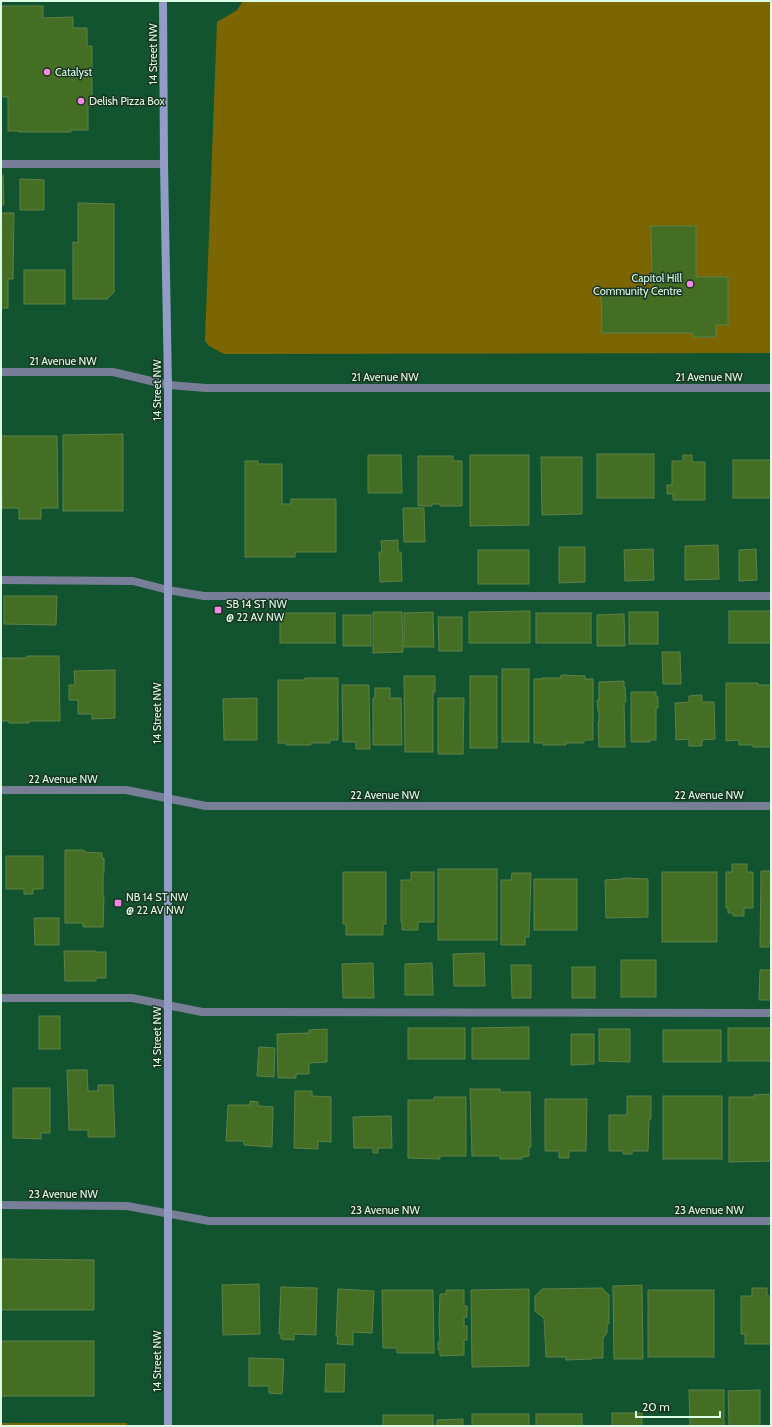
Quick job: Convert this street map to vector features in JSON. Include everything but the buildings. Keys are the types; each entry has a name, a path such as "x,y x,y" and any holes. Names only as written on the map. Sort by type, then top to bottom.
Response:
{"main road":[{"name":"14 Street NW","path":"163,1 168,385 168,1426"}],"street":[{"path":"1,164 164,164"},
{"name":"21 Avenue NW","path":"1,372 113,372 168,385 222,388 771,388"},
{"path":"1,580 133,581 168,590 204,596 771,596"},
{"name":"22 Avenue NW","path":"1,790 126,790 206,806 771,806"},
{"path":"1,998 132,998 202,1012 771,1013"},
{"name":"23 Avenue NW","path":"1,1205 127,1206 209,1221 771,1221"}],"shaded area":[{"path":"243,1 771,1 771,353 224,354 209,346 205,341 217,22 237,10"},
{"path":"1,1423 127,1423 127,1426 1,1426"}],"place":[{"name":"Catalyst","path":"47,72"},
{"name":"Delish Pizza Box","path":"81,101"},
{"name":"Capitol Hill Community Centre","path":"690,284"},
{"name":"SB 14 ST NW @ 22 AV NW","path":"218,610"},
{"name":"NB 14 ST NW @ 22 AV NW","path":"118,903"}]}
